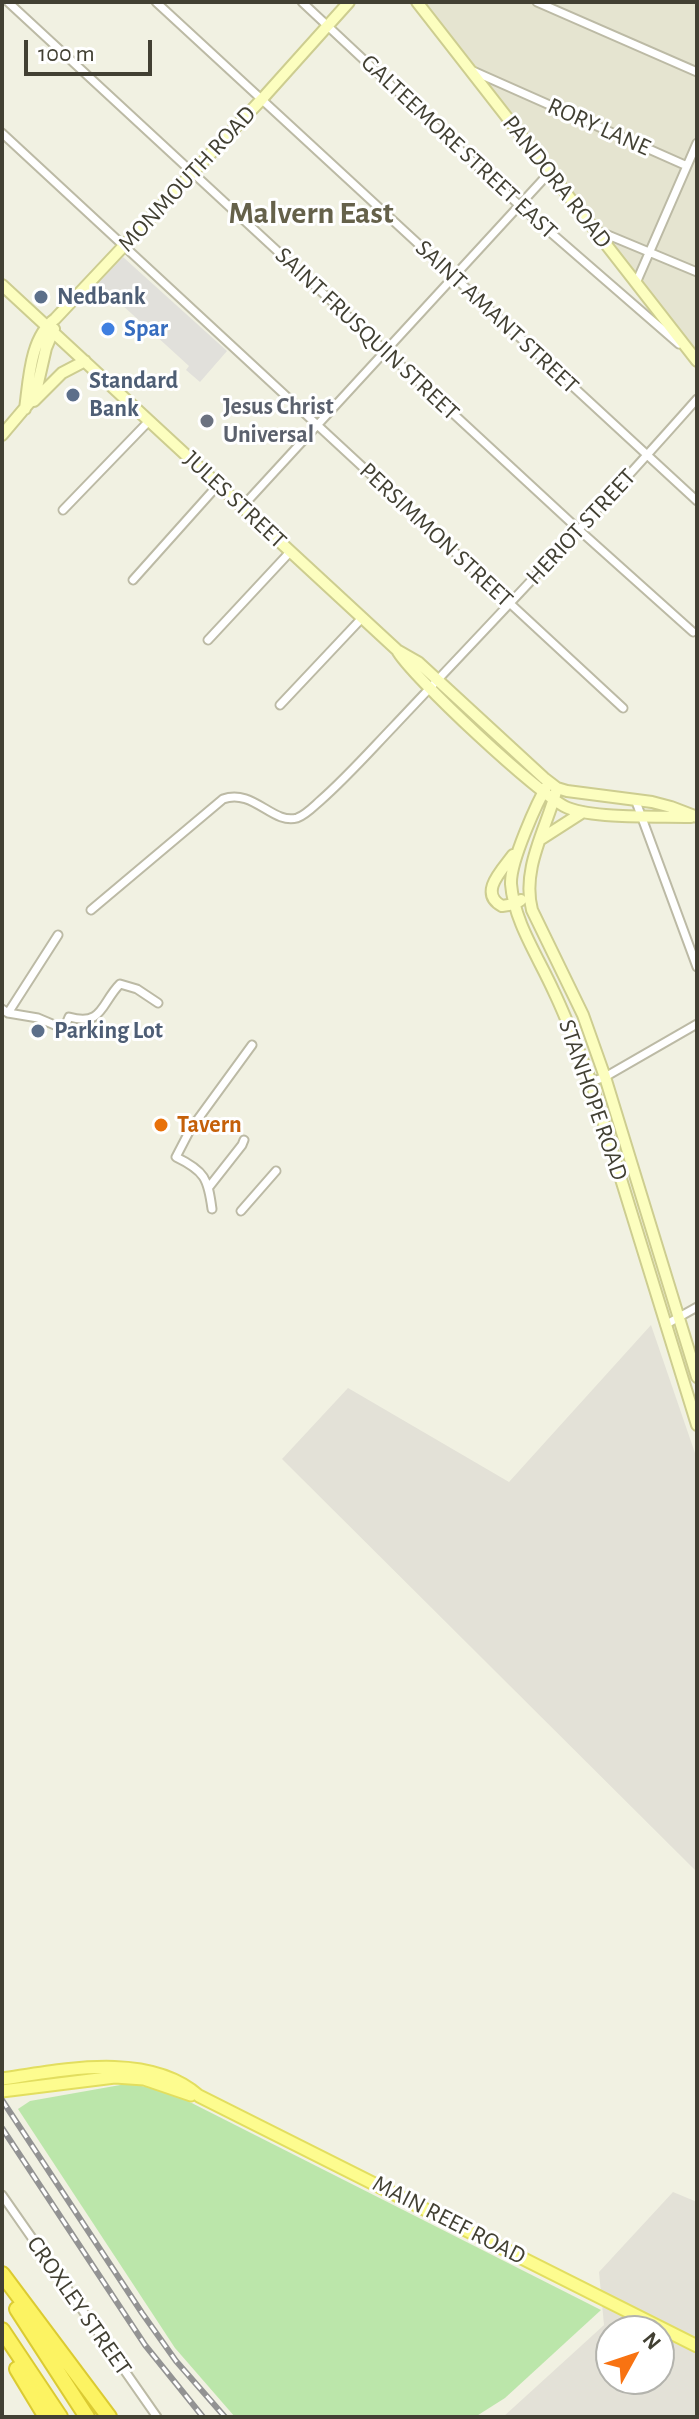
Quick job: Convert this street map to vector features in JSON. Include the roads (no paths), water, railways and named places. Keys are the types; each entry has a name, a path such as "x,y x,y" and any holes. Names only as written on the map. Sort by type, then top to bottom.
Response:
{"highway":[{"path":"2,2274 109,2417"},
{"path":"2,2285 87,2417"},
{"path":"2,2330 60,2417"},
{"path":"2,2344 46,2417"}],"main road":[{"name":"MONMOUTH ROAD","path":"51,326 349,2"},
{"name":"PANDORA ROAD","path":"417,2 693,357"},
{"name":"JULES STREET","path":"3,289 51,326 290,552 397,650 418,662 434,684 550,787"},
{"path":"28,406 38,388 51,326"},
{"path":"2,435 62,373 85,361"},
{"path":"522,844 496,878 491,890 494,900 505,907 528,894 528,881 554,800 550,787 585,795 635,799 697,817"},
{"name":"STANHOPE ROAD","path":"550,787 515,860 511,881 515,904 567,1019 591,1082 697,1425"},
{"path":"554,800 566,808 583,812 697,817"},
{"path":"541,839 583,812"},
{"name":"STANHOPE ROAD","path":"528,894 532,910 583,1015 605,1077 697,1377"},
{"path":"567,1019 583,1015"},
{"path":"646,1261 661,1257"},
{"name":"MAIN REEF ROAD","path":"6,2078 126,2066 166,2076 199,2096 697,2346"},
{"name":"MAIN REEF ROAD","path":"8,2090 129,2077 199,2096"}],"street":[{"name":"SAINT FRUSQUIN STREET","path":"8,2 693,632"},
{"name":"SAINT AMANT STREET","path":"156,2 697,501"},
{"name":"GALTEEMORE STREET EAST","path":"302,2 519,205 693,357"},
{"path":"537,2 697,72"},
{"name":"RORY LANE","path":"468,69 687,166"},
{"name":"PERSIMMON STREET","path":"2,133 623,708"},
{"path":"636,283 697,143"},
{"path":"242,507 550,172"},
{"path":"594,229 697,272"},
{"name":"HERIOT STREET","path":"91,910 223,799 242,796 287,819 301,816 341,781 510,604 697,399"},
{"path":"63,510 149,421"},
{"path":"133,580 218,485"},
{"path":"208,640 290,552"},
{"path":"280,705 362,618"},
{"path":"635,799 697,967"},
{"path":"58,935 5,1011 38,1018 64,1029 69,1017 81,1020 99,1014 120,984 137,989 158,1003"},
{"path":"591,1082 697,1024"},
{"path":"212,1209 206,1177 191,1164 176,1157 190,1130 252,1045"},
{"path":"209,1187 244,1140"},
{"path":"241,1211 276,1171"},
{"path":"665,1325 697,1307"},
{"name":"CROXLEY STREET","path":"2,2195 157,2417"}],"railway":[{"path":"2,2100 142,2313 176,2361 225,2417"},
{"path":"2,2128 145,2345 203,2417"}],"place":[{"name":"Nedbank","path":"41,297"},
{"name":"Spar","path":"108,329"},
{"name":"Standard Bank","path":"73,395"},
{"name":"Jesus Christ Universal","path":"207,421"},
{"name":"Parking Lot","path":"38,1031"},
{"name":"Tavern","path":"161,1125"}],"district":[{"name":"Malvern East","path":"311,213"}]}
